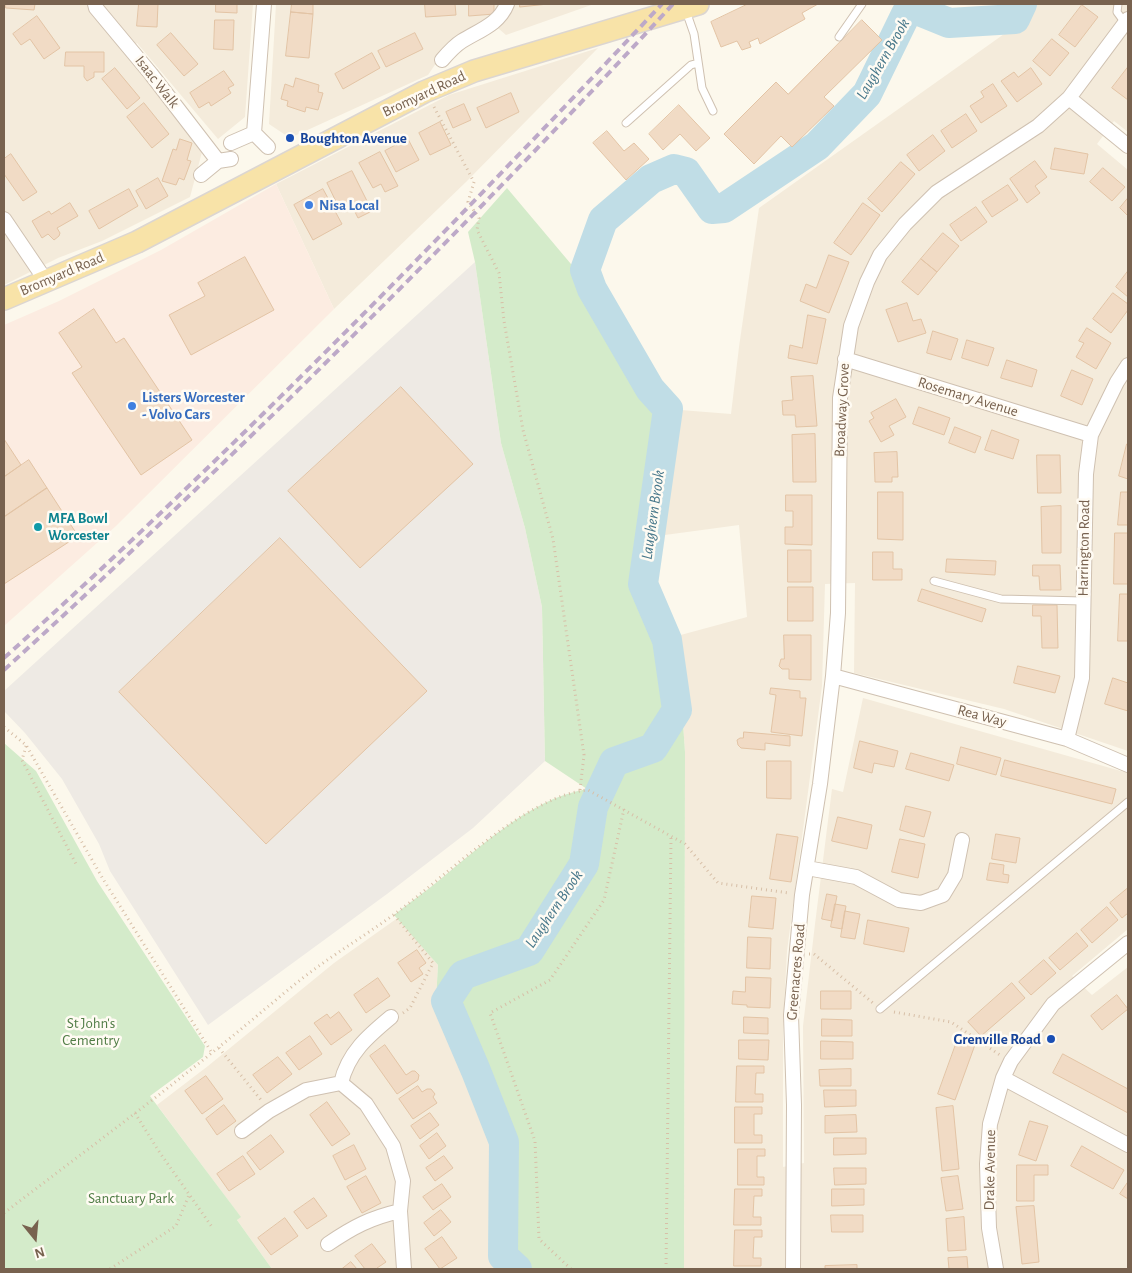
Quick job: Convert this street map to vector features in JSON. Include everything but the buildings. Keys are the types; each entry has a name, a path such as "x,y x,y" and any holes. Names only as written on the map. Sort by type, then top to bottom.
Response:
{"main road":[{"name":"Bromyard Road","path":"4,299 137,242 437,76 474,70 692,6"}],"street":[{"name":"Isaac Walk","path":"95,4 96,8 224,160 201,175"},
{"path":"264,4 254,133 268,147"},
{"path":"437,76 448,52 498,20 507,4"},
{"name":"Broadway Grove","path":"833,676 838,613 840,398 851,326 867,282 880,255 905,224 937,192 1038,126 1069,98 1127,21"},
{"path":"1069,98 1128,146"},
{"path":"231,143 254,133"},
{"path":"4,219 46,281"},
{"name":"Rosemary Avenue","path":"845,359 1091,435"},
{"name":"Harrington Road","path":"1067,739 1082,678 1086,474 1091,435 1116,382 1128,365"},
{"name":"Rea Way","path":"833,676 1067,739 1128,765"},
{"name":"Greenacres Road","path":"793,1269 794,1104 791,1015 802,895 820,784 833,676"},
{"path":"807,868 856,878 899,900 921,903 943,895 954,875 962,840"},
{"name":"Drake Avenue","path":"996,1269 989,1228 988,1164 990,1124 1003,1078 1011,1061 1053,1004 1128,944"},
{"path":"341,1082 344,1069 364,1040 391,1017"},
{"path":"1003,1078 1128,1144"},
{"path":"242,1131 269,1111 306,1090 341,1082"},
{"path":"341,1082 366,1104 393,1146 402,1181 400,1212 404,1269"},
{"path":"328,1244 354,1226 381,1216 400,1212"}],"lane":[{"path":"839,37 862,4"},
{"path":"1118,4 1117,12 1127,21"},
{"path":"692,6 702,88 713,111"},
{"path":"626,123 691,65 698,63"},
{"path":"934,581 1001,599 1083,601"},
{"path":"880,1009 1128,802"}],"path":[{"path":"437,76 439,115 474,182 468,202 479,218 477,230 499,273 504,321 523,430 553,540 584,755 580,790"},
{"path":"4,727 26,745 103,878 212,1053"},
{"path":"26,745 22,760 77,866"},
{"path":"4,1212 219,1048 305,976 394,915 466,857 509,826 543,803 562,795 580,790 588,790 624,809 685,844 718,884 802,895"},
{"path":"571,1269 539,1239 535,1141 490,1013 550,980 604,900 624,809"},
{"path":"666,1269 671,836"},
{"path":"391,1017 395,1020 410,1008 433,963 394,915"},
{"path":"797,952 814,954 880,1009 950,1022 1011,1061"},
{"path":"219,1048 269,1111"},
{"path":"135,1113 158,1150 212,1227"},
{"path":"110,1269 176,1226 189,1195"}],"shaded area":[{"path":"4,4 253,4 245,117 218,139 137,43 126,53 202,152 190,197 102,241 58,258 4,285"},
{"path":"276,4 594,4 506,35 492,21 449,44 428,75 290,138 269,124"},
{"path":"1037,4 1128,4 1128,132 1114,121 1097,144 1128,170 1128,751 1004,709 854,673 855,583 825,584 822,686 787,951 783,1028 783,1167 804,1163 803,1026 832,789 843,792 863,698 1128,773 1128,929 1072,976 1092,995 1128,967 1128,1269 684,1269 685,752 677,636 747,617 739,525 650,537 668,409 731,414 759,208 1021,22"},
{"path":"598,48 466,182 334,309 276,184 449,95"},
{"path":"276,184 334,309 116,526 4,626 4,325 59,301 161,250"},
{"path":"475,262 501,443 525,528 542,607 545,761 473,828 387,894 208,1025 110,871 99,844 62,779 25,733 4,711 4,691"},
{"path":"399,917 438,965 436,1000 477,1093 493,1141 492,1203 495,1257 505,1269 272,1269 237,1220 240,1216 157,1105 334,963"}],"green space":[{"path":"507,188 592,289 650,389 668,409 643,584 677,636 685,752 684,1269 505,1269 495,1258 492,1203 493,1141 477,1093 436,1000 438,965 394,915 502,829 543,804 587,789 545,761 542,607 525,528 501,443 475,262 468,232"},
{"name":"St John's Cementry","path":"4,743 36,771 97,881 205,1046 203,1057 150,1096 241,1217 237,1220 272,1269 4,1269"}],"waterway":[{"name":"Laughern Brook","path":"517,1269 503,1256 504,1142 446,1001 463,975 529,951 584,864 593,807 614,762 653,748 677,710 667,640 643,584 668,409 650,389 592,289 585,270 603,220 651,179 674,169 686,172 712,209 724,208 817,146 867,94 906,14 917,10 949,23 1015,19 1022,4"}],"railway":[{"path":"4,658 90,580 340,338 662,4"},
{"path":"4,670 286,402 433,255 673,4"}],"place":[{"name":"Boughton Avenue","path":"290,138"},
{"name":"Nisa Local","path":"309,205"},
{"name":"Listers Worcester - Volvo Cars","path":"132,406"},
{"name":"MFA Bowl Worcester","path":"38,527"},
{"name":"Grenville Road","path":"1051,1039"}],"park label":[{"name":"Sanctuary Park","path":"131,1198"}]}
